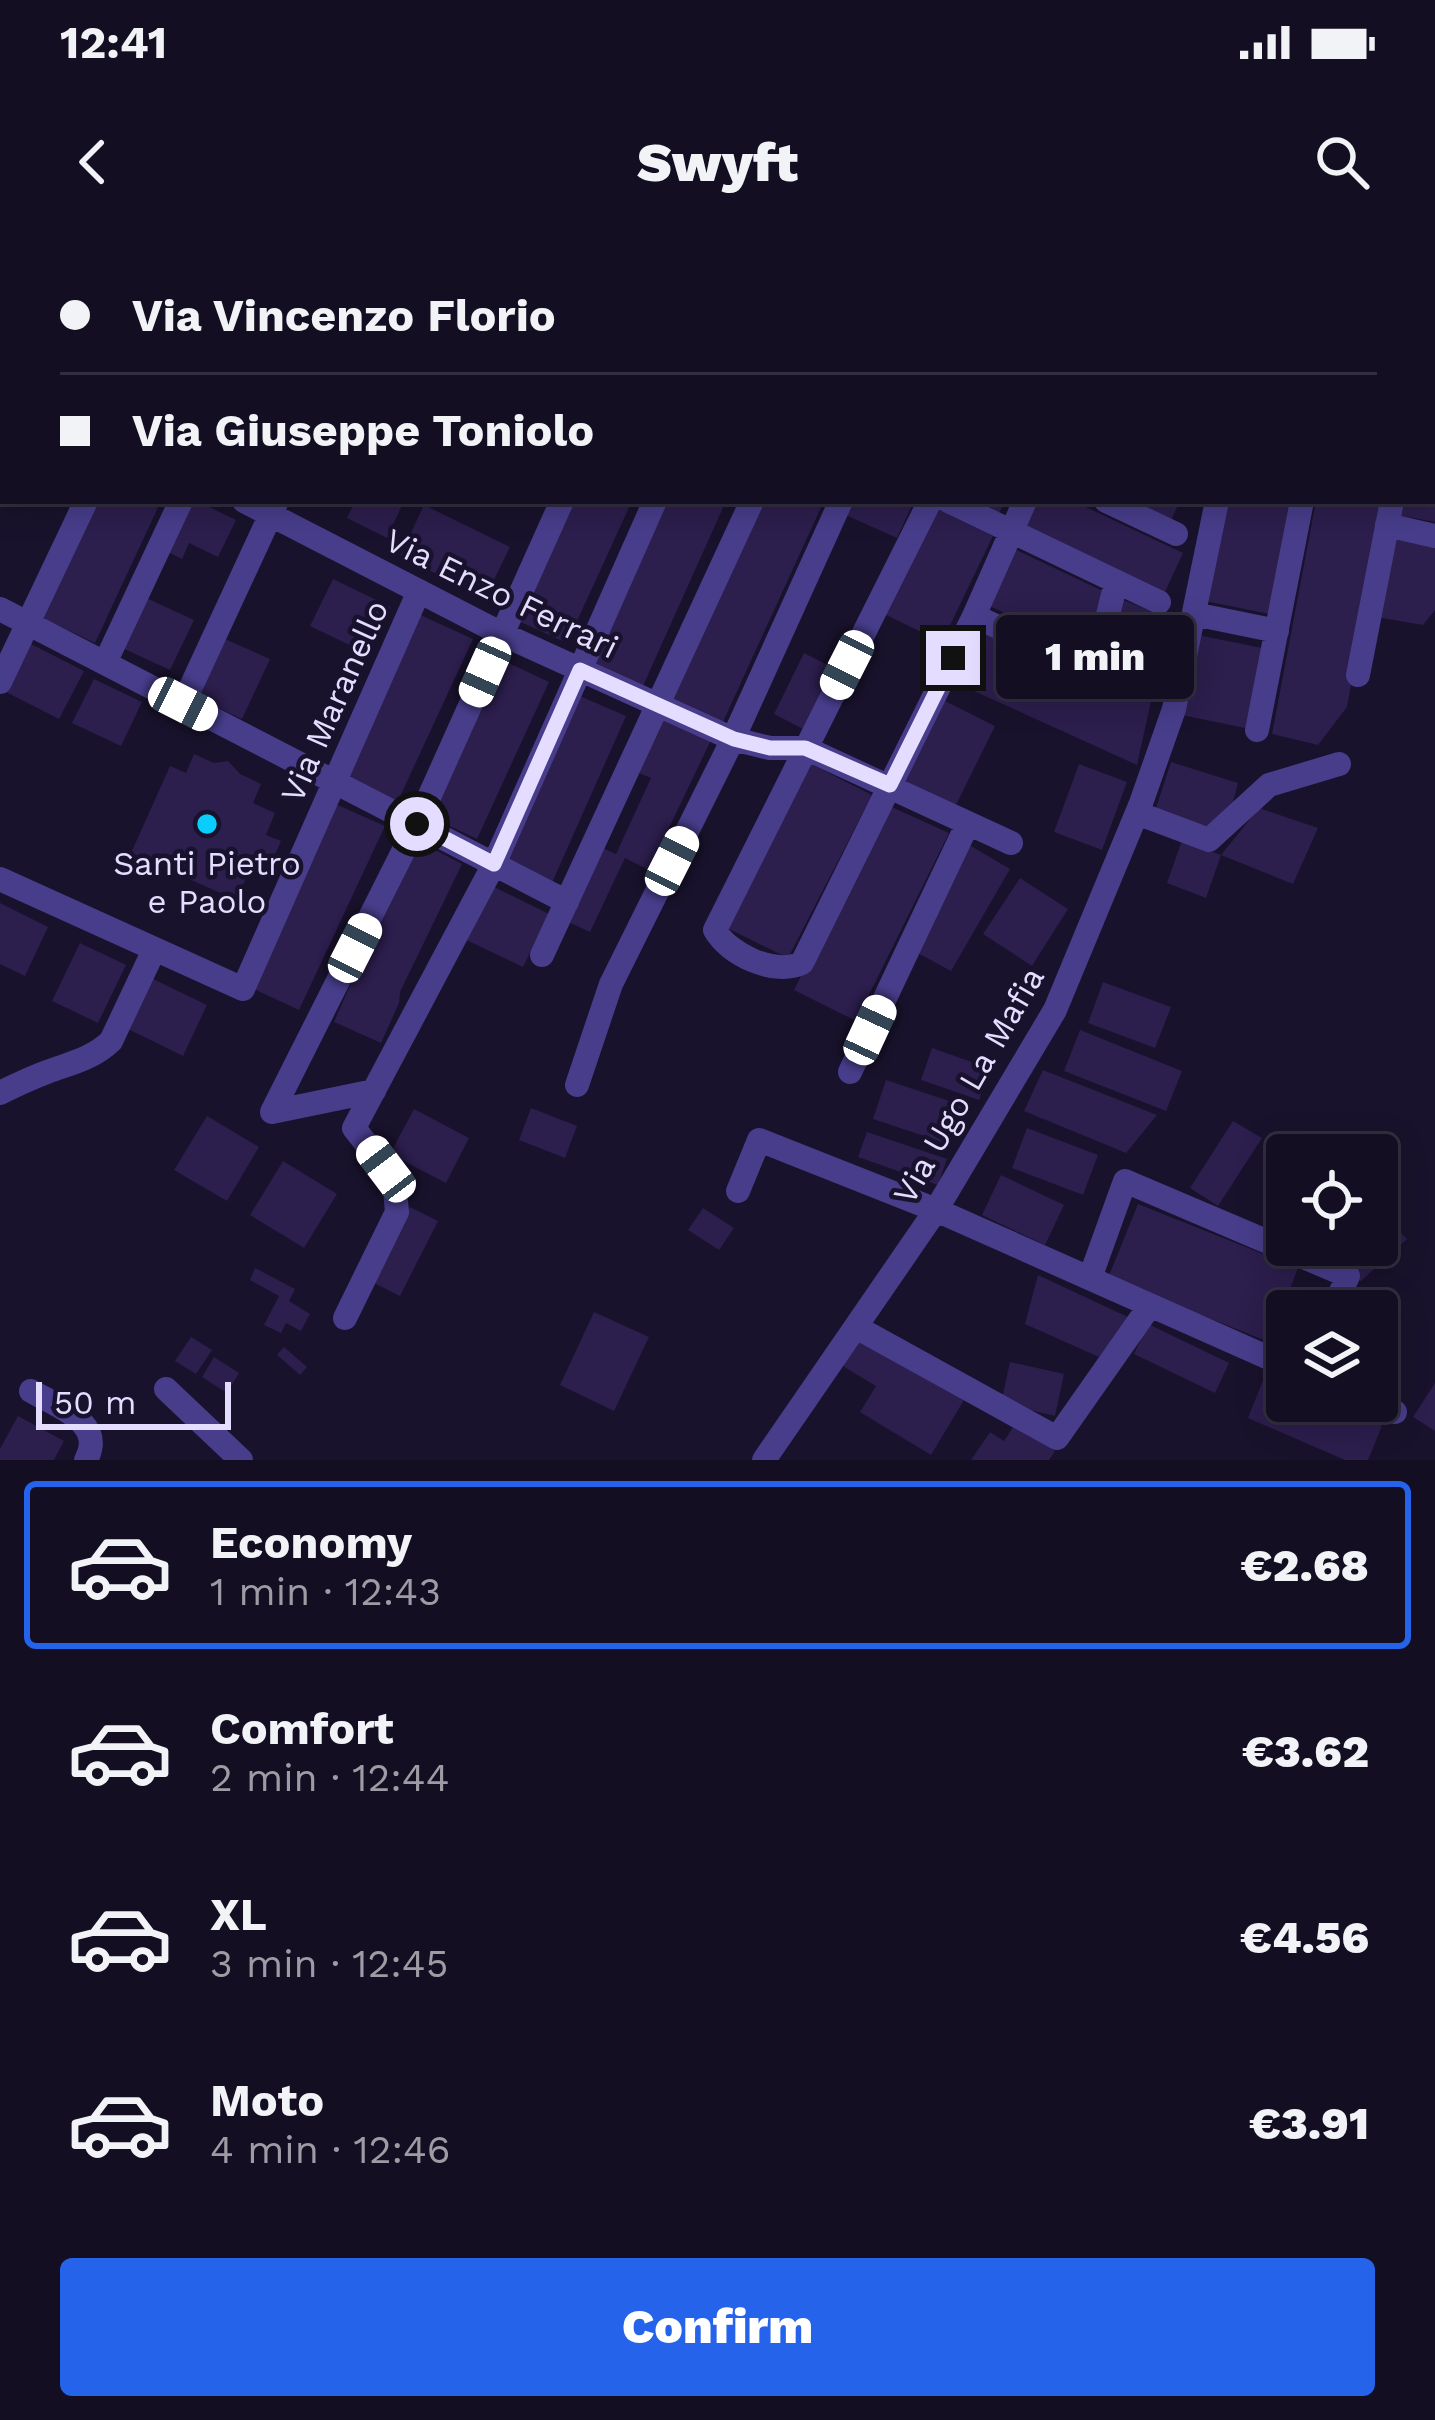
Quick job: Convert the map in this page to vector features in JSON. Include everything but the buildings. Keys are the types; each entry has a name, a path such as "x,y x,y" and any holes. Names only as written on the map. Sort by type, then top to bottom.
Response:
{"street":[{"path":"0,682 85,504"},
{"path":"105,663 180,504"},
{"path":"374,1091 272,1112 417,824 561,504"},
{"path":"345,1318 398,1212 386,1169 354,1128 494,864 654,504"},
{"path":"542,955 751,504"},
{"path":"577,1085 611,984 734,739 840,504"},
{"path":"928,504 715,930 723,945 774,969 789,970 802,963 974,616 1024,504"},
{"path":"954,504 1159,602"},
{"path":"1112,504 1176,534"},
{"name":"Via Ugo La Mafia","path":"764,1460 936,1210 1055,1010 1137,813 1174,709 1216,504"},
{"path":"1257,730 1302,504"},
{"path":"183,704 273,508"},
{"name":"Via Enzo Ferrari","path":"273,508 419,591 580,670 734,739 770,748 805,748 1011,843"},
{"path":"1358,675 1390,513 1435,536"},
{"path":"1094,672 1116,582"},
{"name":"Via Maranello","path":"0,879 243,989 419,591"},
{"path":"0,609 567,902"},
{"path":"1194,614 1277,632"},
{"path":"974,616 1136,690"},
{"path":"1137,813 1209,840 1269,785 1339,764"},
{"path":"850,1072 968,823"},
{"path":"0,1093 100,1052 111,1041 154,950"},
{"path":"738,1191 759,1140 936,1210 1266,1357"},
{"path":"1090,1278 1125,1181 1348,1276 1342,1290"},
{"path":"856,1327 1058,1438 1149,1306"},
{"path":"166,1389 241,1460"},
{"path":"31,1391 86,1424 93,1448 86,1460"}],"place":[{"name":"Santi Pietro e Paolo","path":"207,824"}],"route":[{"path":"417,824 494,864 580,670 734,739 770,748 805,748 890,785 953,658"}]}
